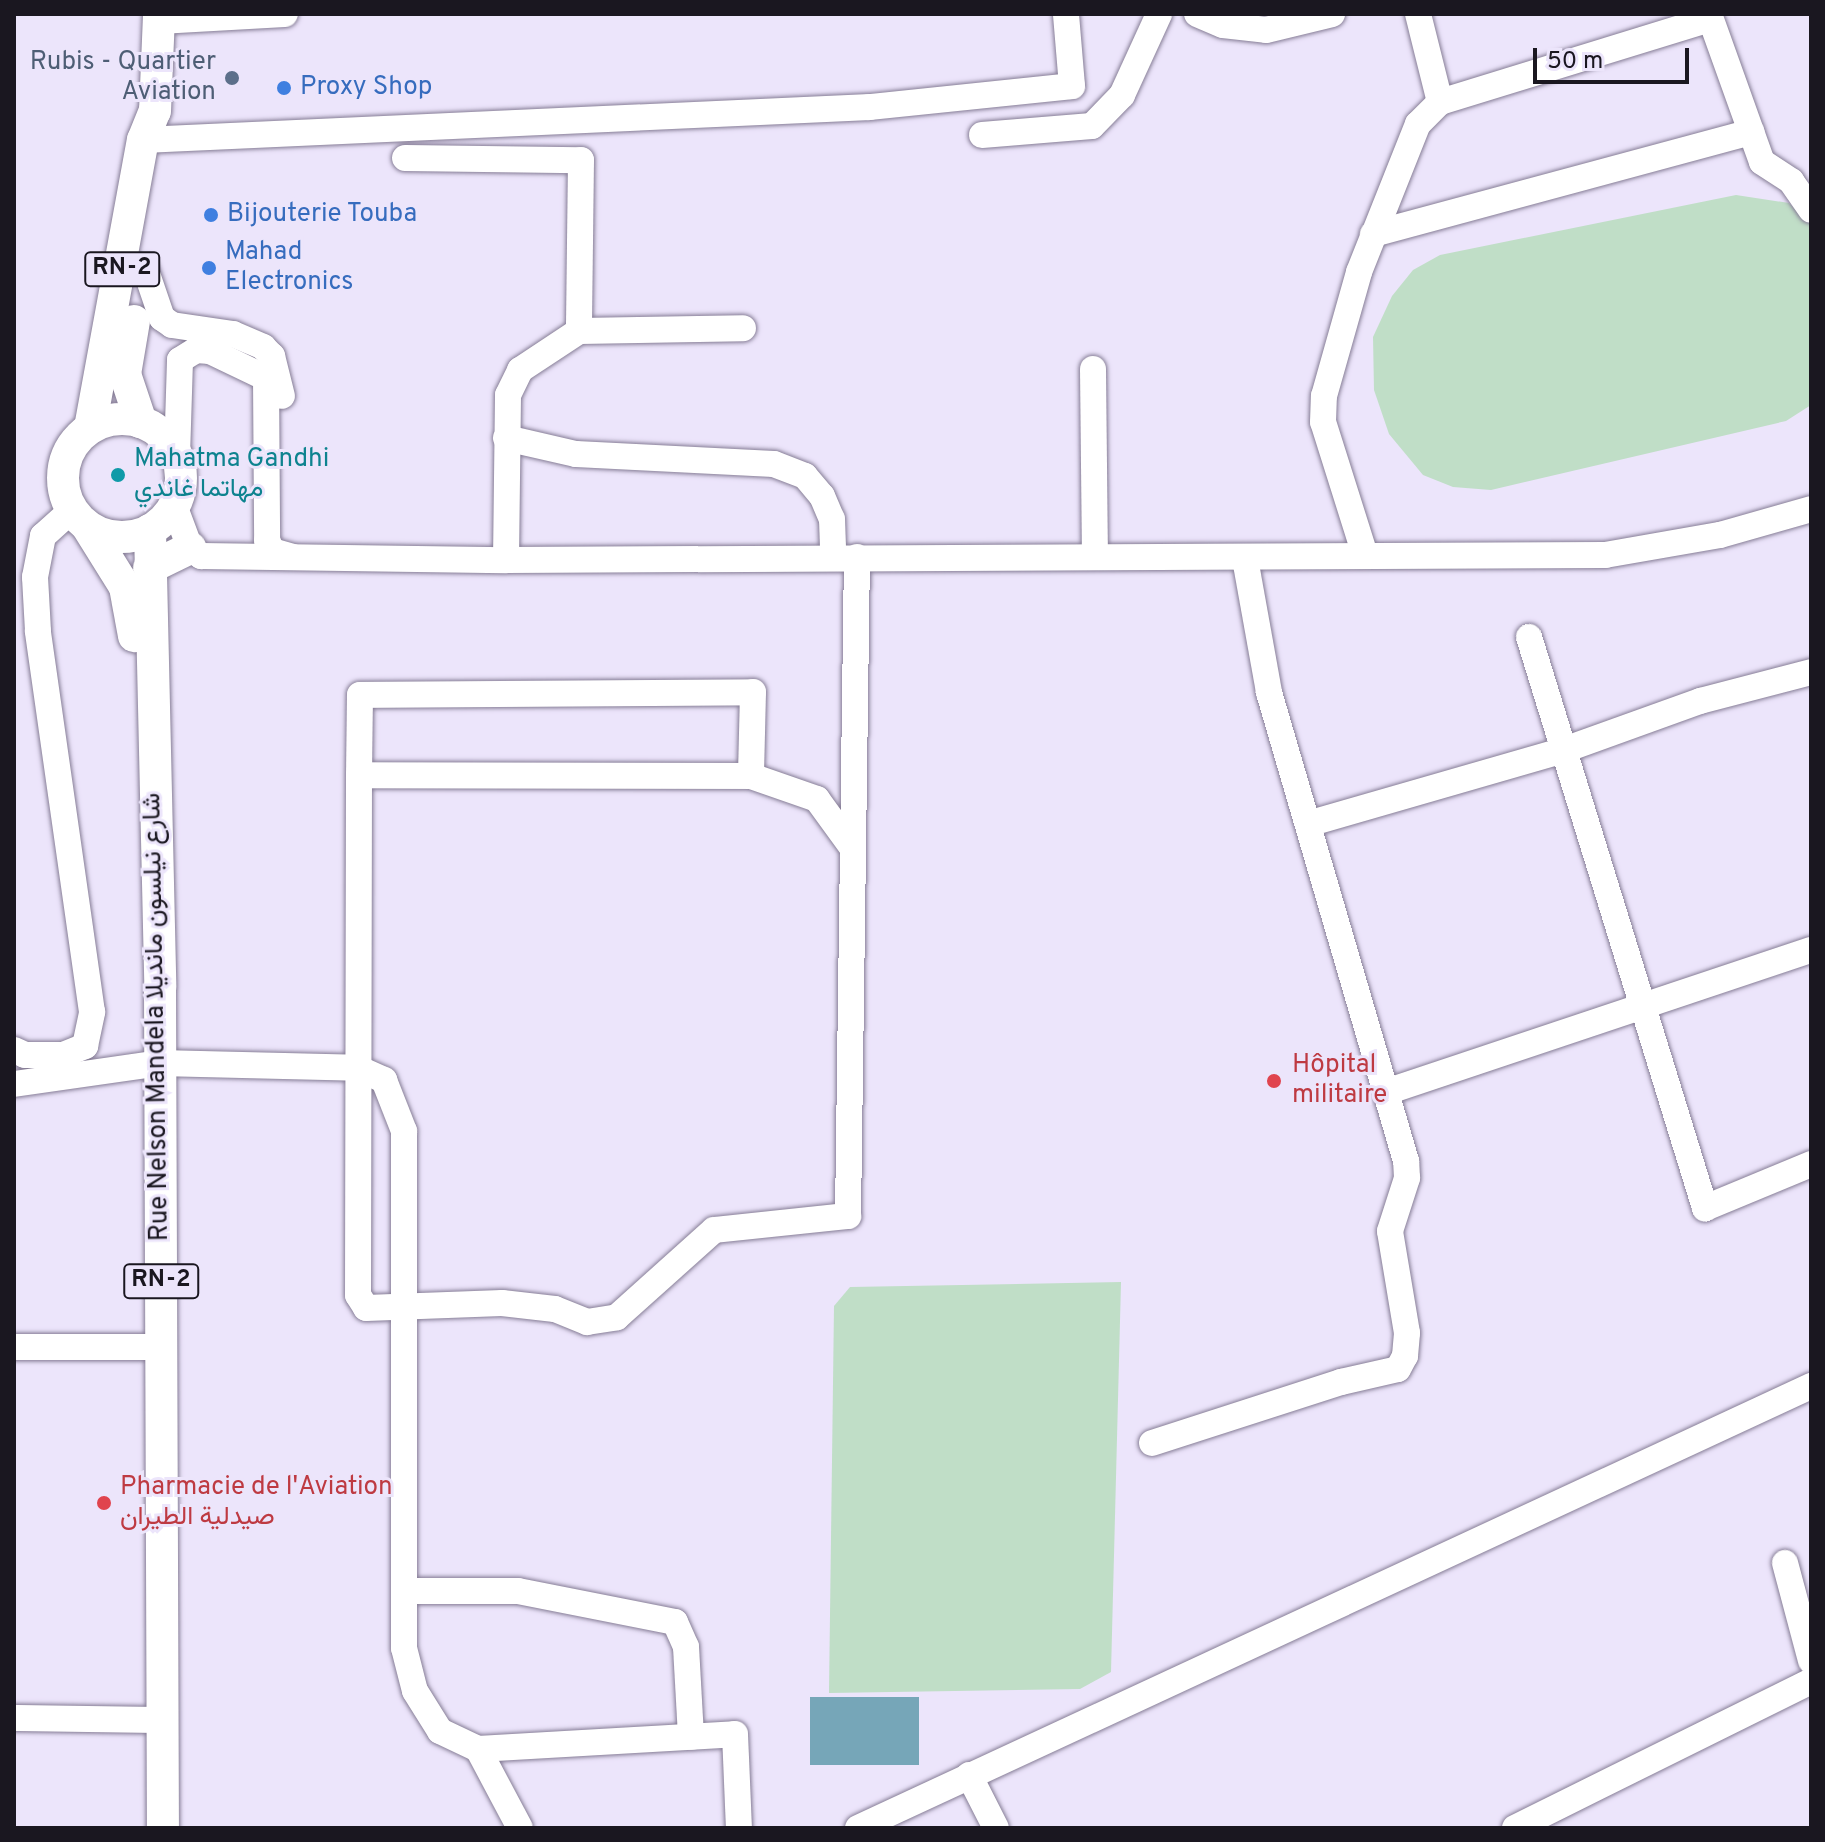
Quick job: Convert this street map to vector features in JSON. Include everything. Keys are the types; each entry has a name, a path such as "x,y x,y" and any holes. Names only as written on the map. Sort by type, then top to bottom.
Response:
{"main road":[{"name":"RN-2","path":"141,422 125,374 145,268 159,18"},
{"name":"RN-2","path":"80,518 63,481 64,465 78,438 90,428 154,130"},
{"path":"80,518 118,537 150,530 174,505 180,481 177,456 162,436 141,422 124,419 90,428"},
{"name":"Rue Nelson Mandela شارع نيلسون مانديلا","path":"80,518 125,587 141,710 151,733"},
{"name":"Rue Nelson Mandela شارع نيلسون مانديلا","path":"150,530 151,733 159,1063 163,1828"},
{"path":"149,568 190,548"}],"street":[{"path":"159,18 285,14"},
{"path":"154,130 855,108 1072,86 1066,14"},
{"path":"982,135 1092,126 1122,95 1159,14"},
{"path":"1197,14 1223,25 1266,30 1332,14"},
{"path":"1418,14 1440,102"},
{"path":"1365,555 1323,422 1324,396 1373,234 1403,152 1418,124 1440,102 1710,16 1762,162 1801,178 1811,210"},
{"path":"1373,234 1751,132"},
{"path":"405,158 581,160 579,331"},
{"path":"145,268 162,318 172,325 233,334 272,356 282,385 278,543 293,557"},
{"path":"506,560 508,395 520,370 579,331 743,328"},
{"path":"177,456 180,360 196,350 210,351 266,378 267,540 272,551 293,557"},
{"path":"1093,369 1095,556"},
{"path":"506,438 576,454 774,464 805,476 822,496 845,557 851,846 848,1216 714,1230 617,1317 587,1322 555,1309 502,1303 404,1310 366,1308 358,1295 360,695 753,692 751,776"},
{"path":"174,505 190,548 201,556 506,560 1605,555 1720,535 1811,509"},
{"path":"14,1050 25,1055 63,1055 85,1046 92,1012 38,631 35,577 43,536 80,518"},
{"path":"1152,1443 1341,1382 1398,1369 1407,1333 1390,1231 1407,1178 1386,1092 1269,692 1245,558"},
{"path":"1529,637 1705,1208 1811,1164"},
{"path":"1308,824 1564,750 1630,723 1811,672"},
{"path":"359,775 751,776 817,799 851,846"},
{"path":"1386,1092 1811,950"},
{"path":"14,1084 159,1063 357,1068 384,1080 404,1131 404,1648 415,1691 440,1731 478,1749 735,1734 739,1828"},
{"path":"14,1347 161,1347"},
{"path":"858,1828 1811,1386"},
{"path":"1785,1563 1811,1661"},
{"path":"404,1591 518,1591 675,1622 686,1647 691,1737"},
{"path":"1515,1828 1811,1681"},
{"path":"14,1718 162,1720"},
{"path":"478,1749 520,1828"},
{"path":"969,1775 996,1828"}],"green space":[{"path":"1736,195 1789,203 1811,225 1811,405 1786,421 1491,490 1453,487 1423,475 1389,434 1374,390 1373,337 1392,296 1413,270 1440,255"},
{"path":"1121,1282 1111,1672 1080,1689 829,1693 834,1306 850,1287"}],"water":[{"path":"810,1697 919,1697 919,1765 810,1765"}],"place":[{"name":"Rubis - Quartier Aviation","path":"232,78"},
{"name":"Proxy Shop","path":"284,88"},
{"name":"Bijouterie Touba","path":"211,215"},
{"name":"Mahad Electronics","path":"209,268"},
{"name":"Mahatma Gandhi مهاتما غاندي","path":"118,475"},
{"name":"Hôpital militaire","path":"1274,1081"},
{"name":"Pharmacie de l'Aviation صيدلية الطيران","path":"104,1503"}]}
